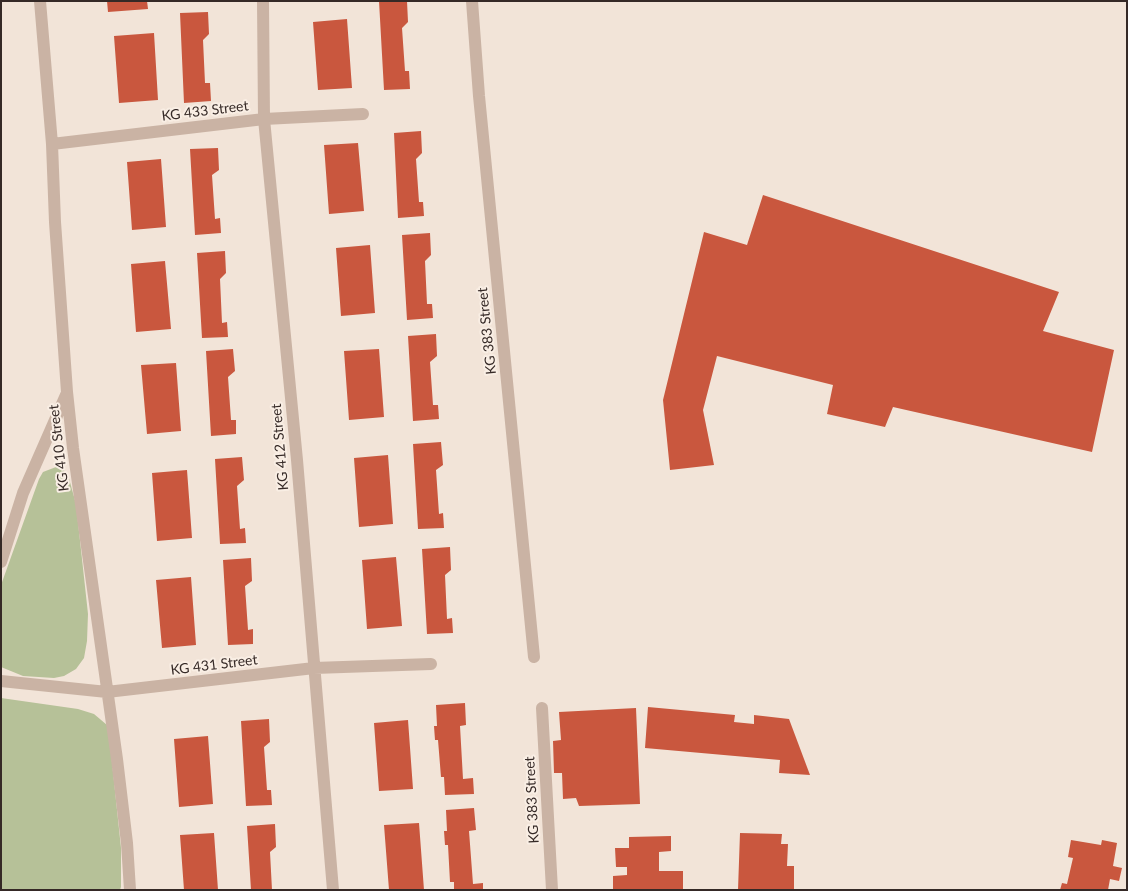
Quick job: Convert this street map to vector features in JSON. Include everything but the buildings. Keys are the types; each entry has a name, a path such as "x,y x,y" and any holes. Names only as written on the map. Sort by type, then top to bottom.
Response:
{"street":[{"name":"KG 410 Street","path":"40,1 52,144 55,222 67,392 73,448 118,768 130,890"},
{"name":"KG 412 Street","path":"263,1 264,119 297,460 333,890"},
{"name":"KG 383 Street","path":"472,1 480,106 534,657"},
{"name":"KG 433 Street","path":"52,144 264,119 363,114"},
{"path":"1,562 23,493 67,392"},
{"name":"KG 431 Street","path":"1,680 107,692 314,668 431,664"},
{"name":"KG 383 Street","path":"542,708 552,890"}],"green space":[{"path":"61,467 68,475 76,504 88,614 87,641 84,658 76,669 64,676 54,678 23,676 1,667 1,585 39,479 43,472"},
{"path":"1,698 78,709 94,714 107,725 121,848 120,890 1,890"}]}
